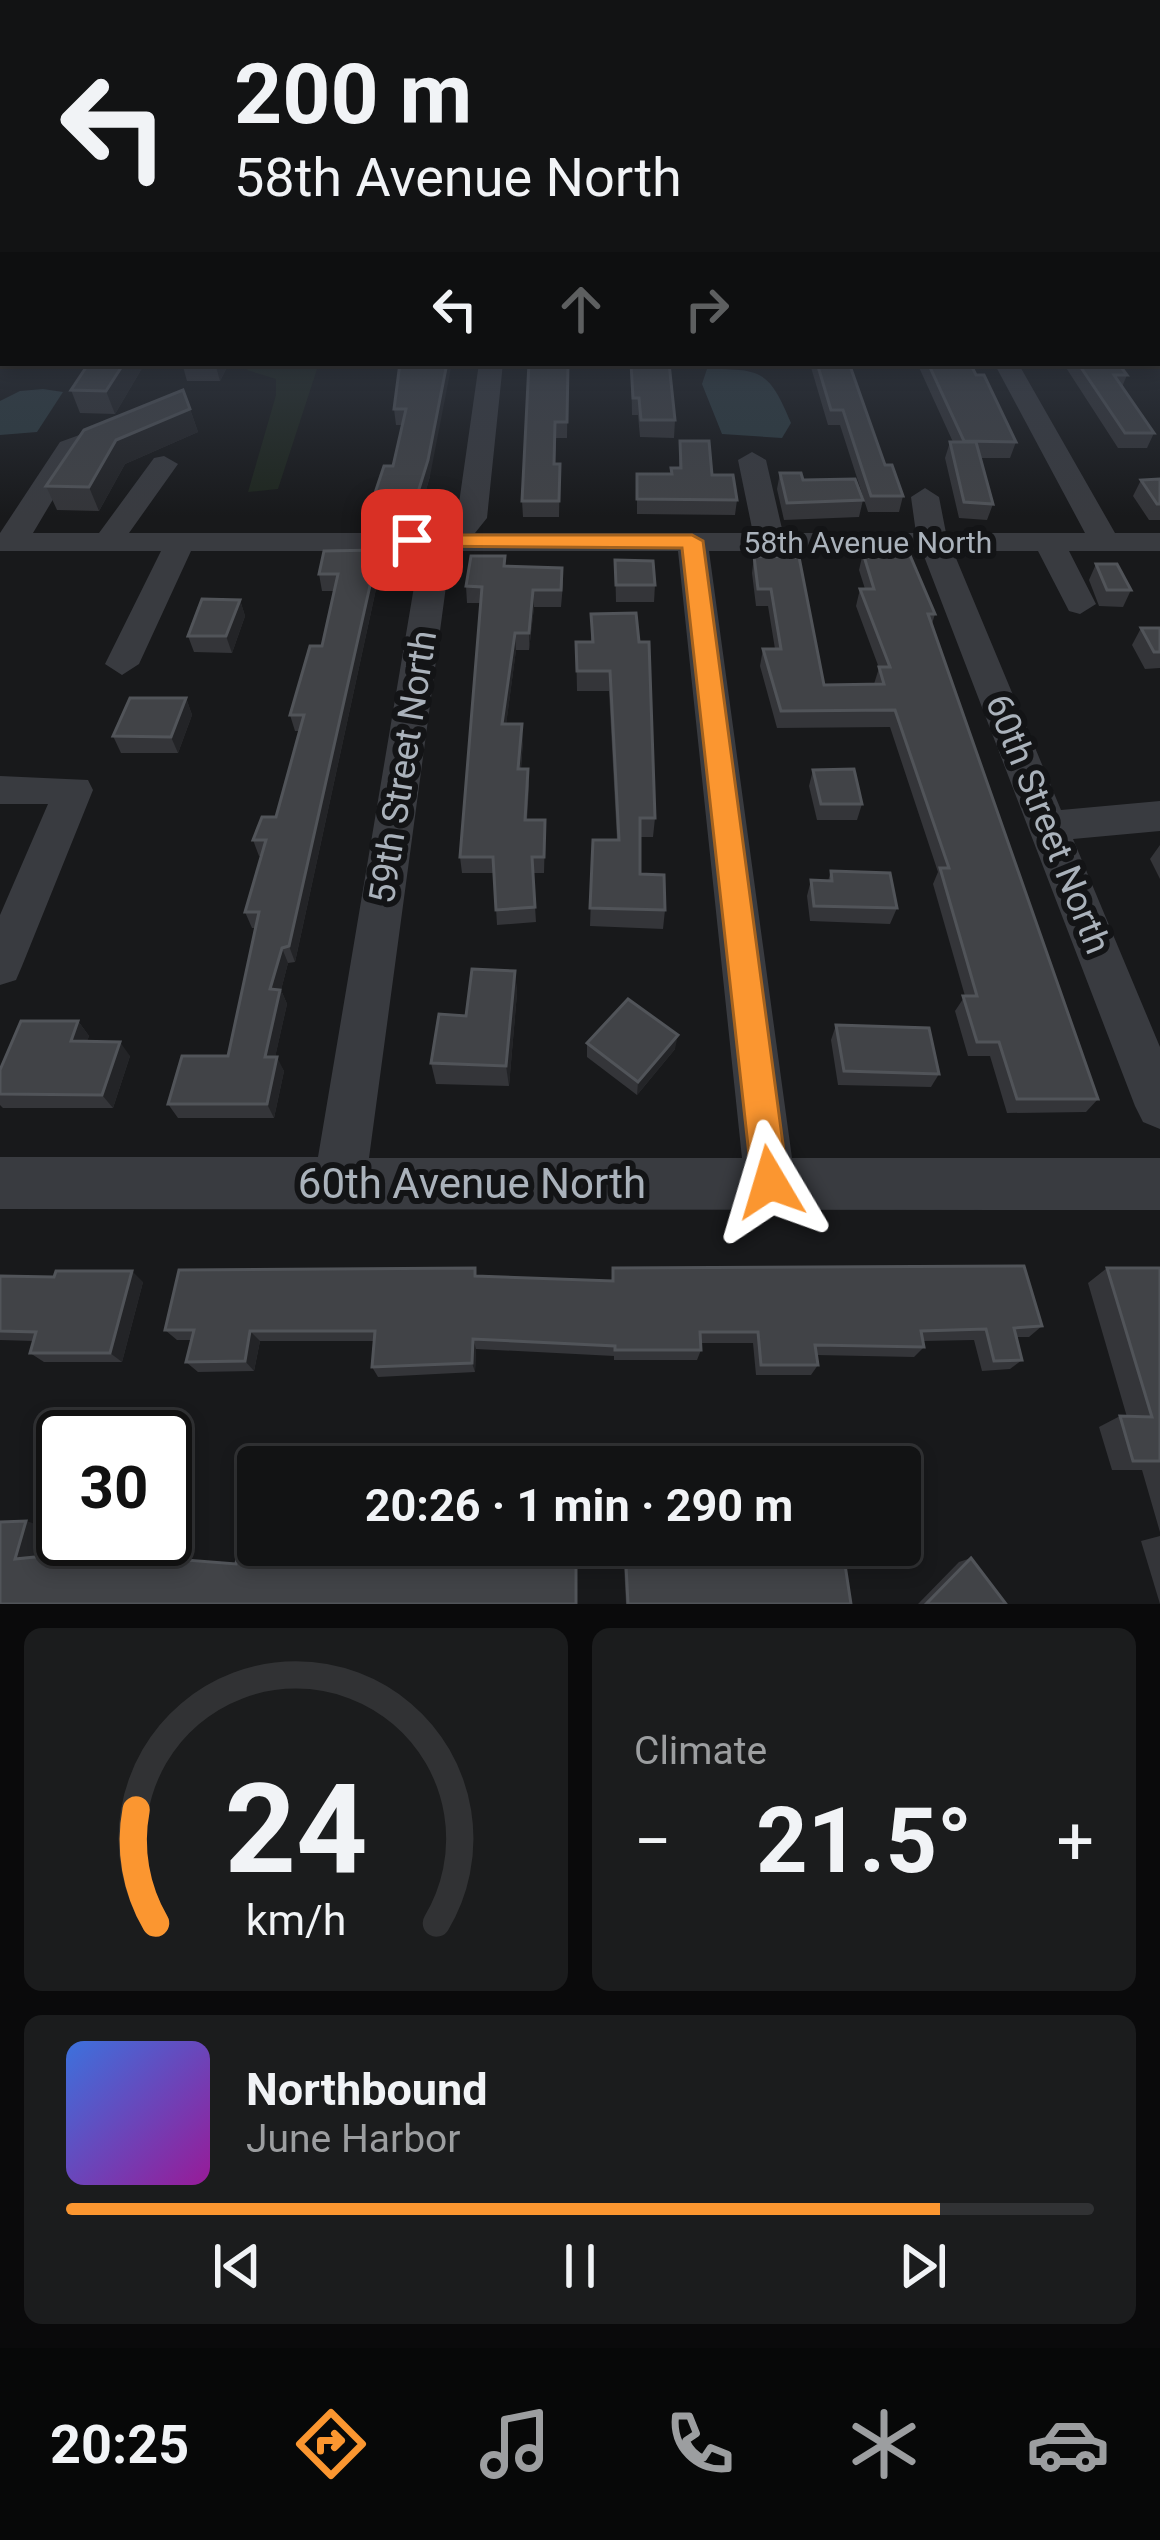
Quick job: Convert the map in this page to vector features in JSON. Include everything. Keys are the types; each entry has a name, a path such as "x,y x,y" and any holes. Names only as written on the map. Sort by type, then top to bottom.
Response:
{"street":[{"name":"59th Street North","path":"340,1184 434,563 472,518 491,367"},
{"path":"1008,367 1105,542"},
{"path":"6,542 70,448 143,419"},
{"path":"752,460 770,542"},
{"path":"109,541 164,464"},
{"name":"60th Street North","path":"925,497 937,543 1160,1106"},
{"path":"122,664 181,541"},
{"path":"692,541 770,1182"},
{"name":"58th Avenue North","path":"6,542 1160,542"},
{"path":"1049,542 1080,604"},
{"path":"0,790 74,790 0,967"},
{"path":"1049,826 1160,816"},
{"name":"60th Avenue North","path":"0,1184 1160,1184"}],"shaded area":[{"path":"318,367 278,489 248,492 276,395 276,379 247,370"},
{"path":"707,369 752,372 770,383 791,423 782,438 722,434 702,384"},
{"path":"20,391 63,392 37,432 0,435 0,401"}],"building":[{"path":"86,367 122,367 106,391 71,390"},
{"path":"399,367 446,367 415,502 372,502 384,466 393,466 406,409 394,409"},
{"path":"529,367 568,367 567,422 555,422 559,501 522,501"},
{"path":"631,367 669,367 675,420 641,420 639,398 633,398"},
{"path":"818,367 850,367 885,465 892,465 903,496 871,496 843,410 831,410"},
{"path":"930,367 972,367 976,375 984,375 1016,442 964,441"},
{"path":"1081,367 1121,367 1127,375 1114,375 1154,433 1125,433"},
{"path":"183,390 190,409 116,440 89,487 46,486 84,430"},
{"path":"680,441 709,441 712,475 733,475 737,500 637,499 637,474 672,474 671,468 681,468"},
{"path":"950,442 976,442 993,504 964,502"},
{"path":"780,473 801,473 803,480 855,479 863,500 787,503"},
{"path":"1160,479 1160,504 1157,504 1141,480"},
{"path":"378,550 289,946 282,948 270,989 280,990 265,1057 277,1057 267,1104 168,1104 182,1056 228,1056 259,912 245,912 266,840 253,840 262,817 276,817 304,715 290,715 310,646 322,646 338,574 319,574 324,551"},
{"path":"863,553 909,553 935,614 928,614 1098,1099 1017,1099 999,1042 977,1042 963,996 977,996 940,868 949,868 895,710 781,711 763,649 781,649 771,589 758,589 754,556 799,557 824,685 884,684 879,667 890,667 860,589 874,589"},
{"path":"471,556 505,556 504,566 562,568 561,590 533,590 529,633 515,633 502,724 522,724 518,769 528,769 525,820 545,820 544,857 532,857 535,907 496,910 493,857 460,857 482,587 466,586"},
{"path":"615,560 653,561 655,585 616,585"},
{"path":"1096,564 1117,564 1131,590 1107,590"},
{"path":"202,599 240,600 226,636 188,636"},
{"path":"636,613 639,642 649,642 655,818 640,818 640,874 664,875 665,910 590,908 593,840 619,840 610,671 577,671 576,642 593,642 591,614"},
{"path":"1141,628 1160,628 1160,652 1154,652"},
{"path":"130,698 186,698 171,737 113,736"},
{"path":"854,769 862,804 821,804 813,770"},
{"path":"831,871 890,873 897,908 814,906 811,880 832,881"},
{"path":"472,969 515,971 506,1066 431,1063 439,1014 466,1016"},
{"path":"628,999 678,1035 638,1082 587,1043"},
{"path":"21,1021 78,1021 71,1041 120,1042 102,1095 0,1094 0,1070"},
{"path":"836,1025 929,1028 939,1074 844,1071"},
{"path":"1024,1266 1042,1326 1014,1328 1022,1360 994,1361 986,1329 921,1331 924,1347 815,1345 818,1365 761,1365 758,1332 700,1332 701,1350 615,1350 615,1346 473,1339 472,1363 372,1367 375,1331 250,1331 245,1361 186,1362 194,1330 165,1330 179,1270 475,1268 475,1276 613,1281 613,1268"},
{"path":"1107,1268 1160,1268 1160,1461 1133,1461 1120,1416 1152,1417"},
{"path":"56,1271 132,1271 110,1353 30,1353 36,1332 0,1331 0,1276 54,1277"},
{"path":"26,1521 15,1559 36,1557 36,1566 192,1566 192,1561 236,1564 237,1558 237,1566 576,1566 576,1604 0,1604 0,1522"},
{"path":"971,1558 1006,1604 926,1604"},
{"path":"626,1566 845,1566 851,1604 628,1604"}],"route":[{"path":"412,540 692,541 770,1182"}]}
